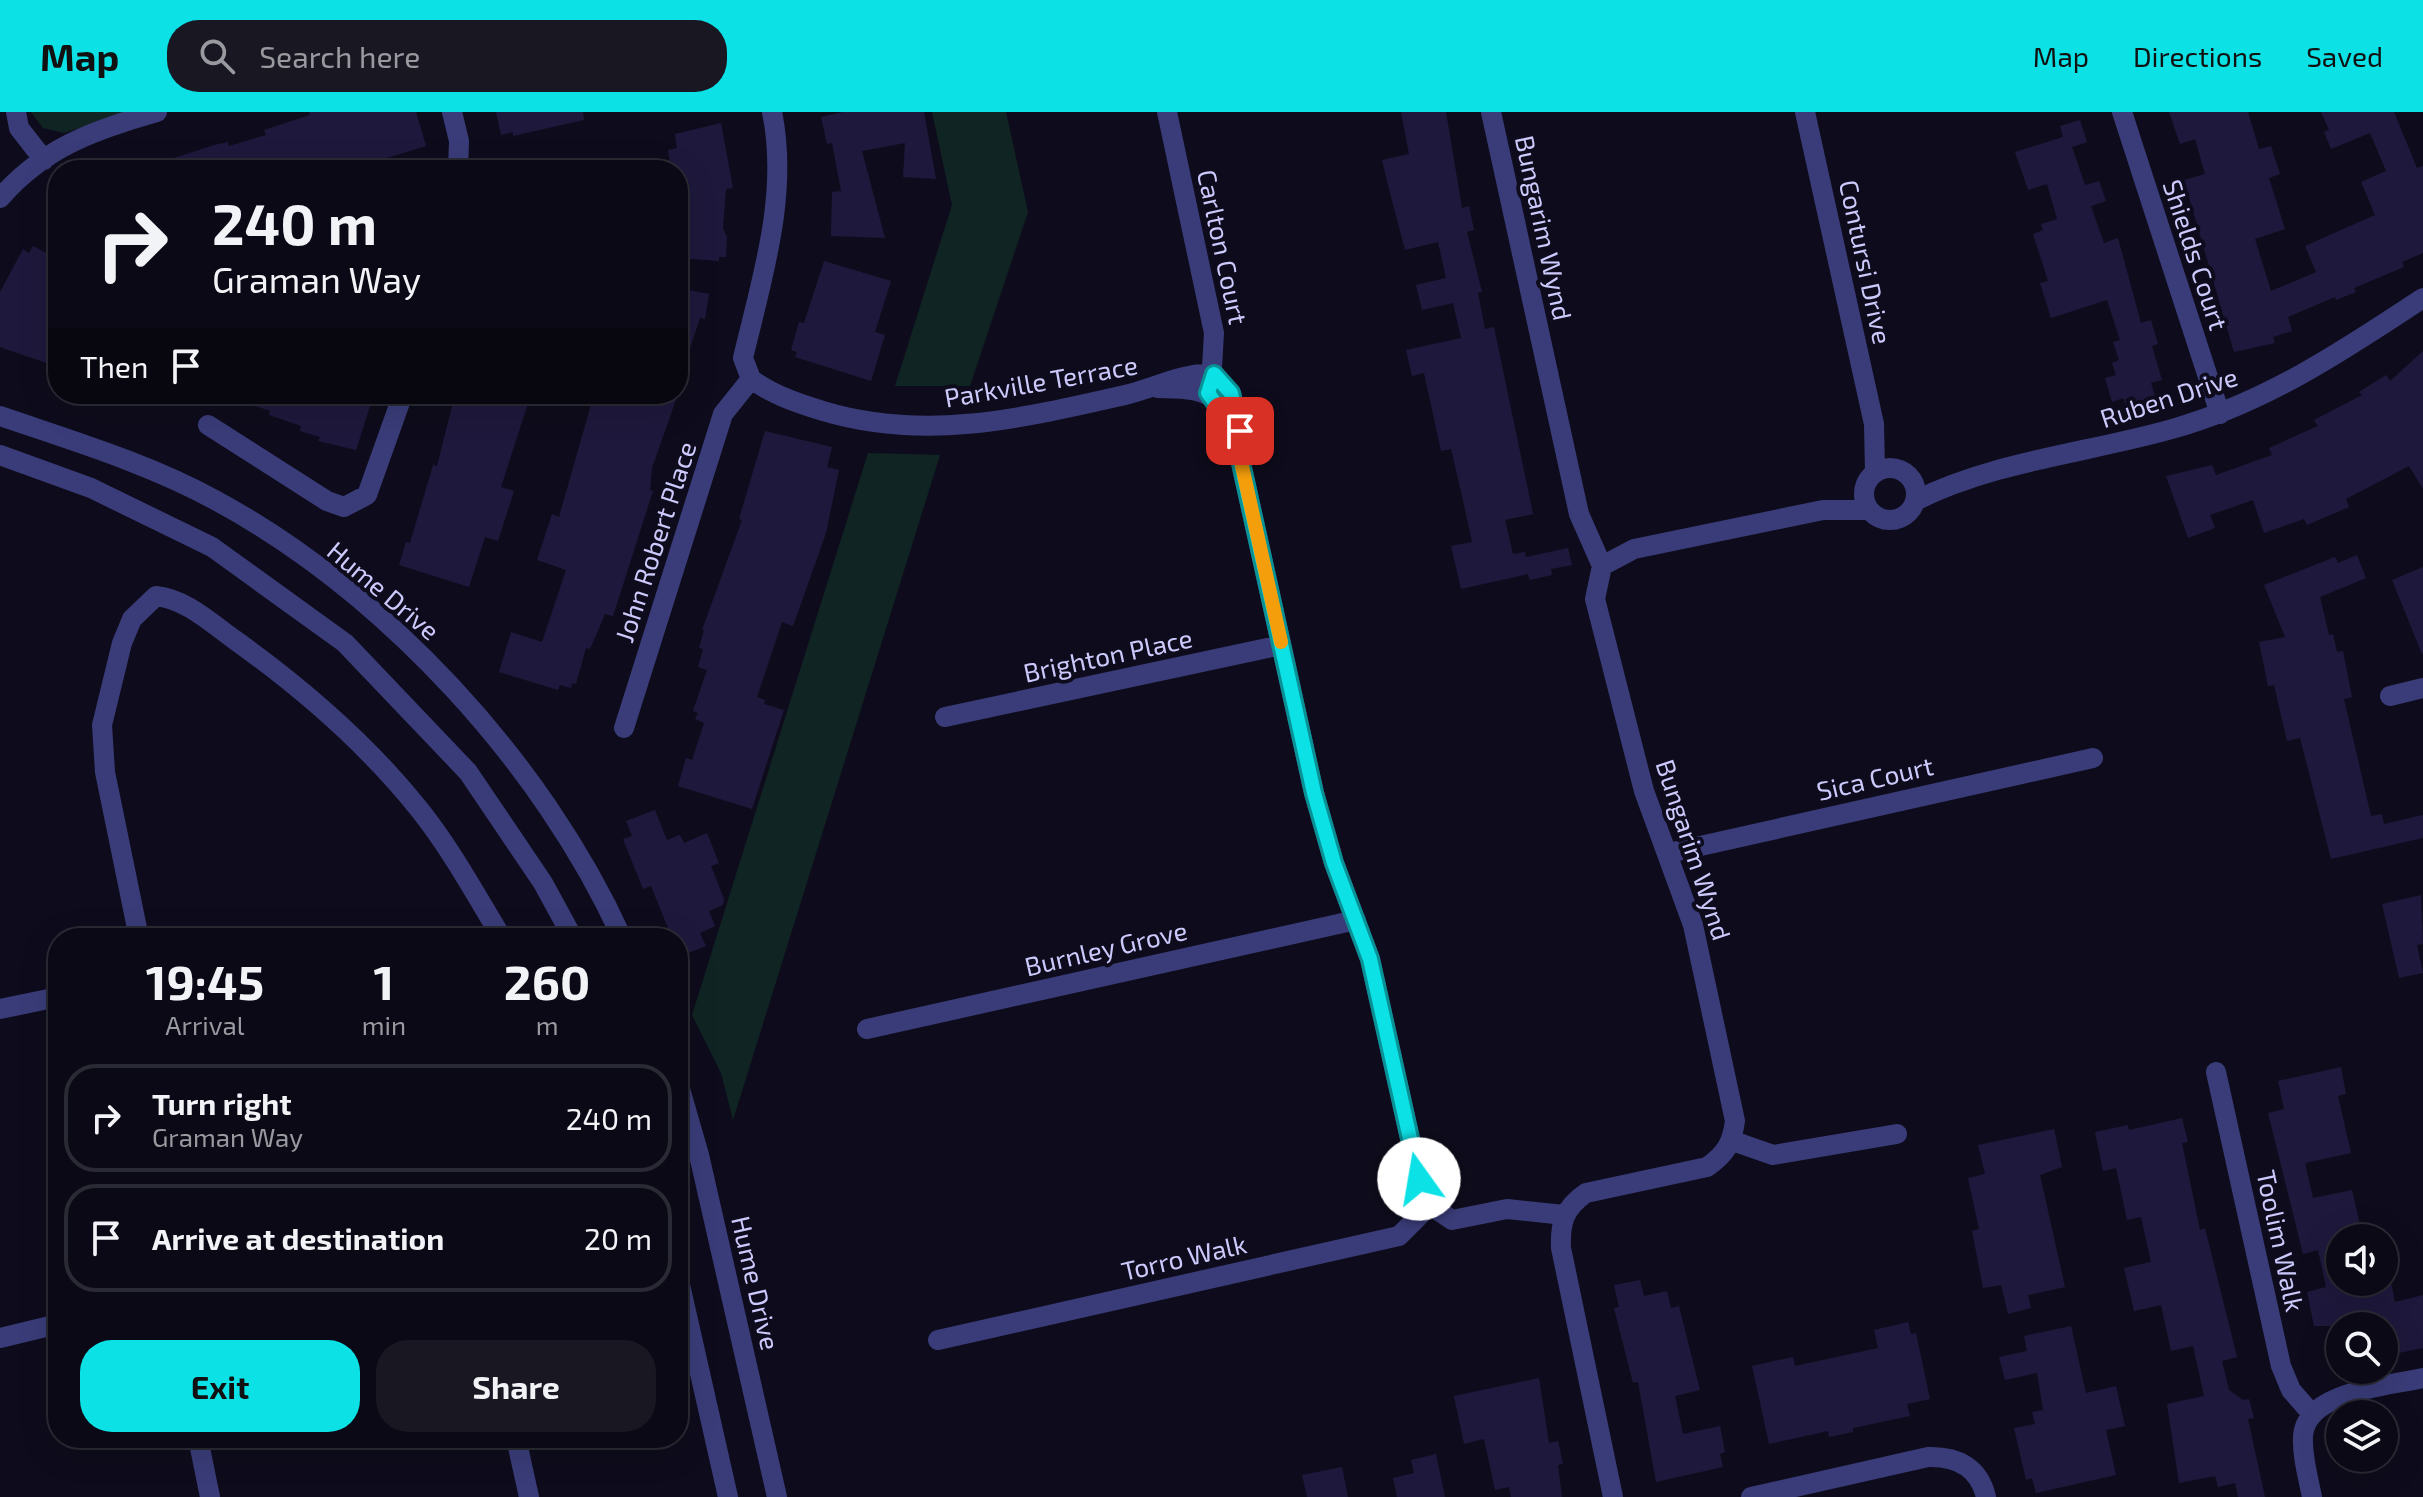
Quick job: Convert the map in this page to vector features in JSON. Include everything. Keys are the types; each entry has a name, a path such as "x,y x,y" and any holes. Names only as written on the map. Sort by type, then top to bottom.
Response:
{"street":[{"path":"16,112 19,128 44,160"},
{"path":"0,198 25,171 82,135 157,112"},
{"path":"452,112 459,141 458,160"},
{"path":"751,379 743,358 776,214 776,131 772,112"},
{"name":"Carlton Court","path":"1167,112 1214,333 1211,384"},
{"name":"Bungarim Wynd","path":"1491,112 1579,514 1602,566 1595,599 1644,791 1693,925 1735,1121 1733,1141"},
{"name":"Contursi Drive","path":"1805,112 1874,424 1870,480"},
{"name":"Shields Court","path":"2122,112 2220,414"},
{"name":"Ruben Drive","path":"1915,501 1956,481 2106,446 2220,414 2312,371 2423,298"},
{"name":"Parkville Terrace","path":"751,379 768,392 842,416 937,428 1032,416 1157,388 1197,388 1211,384"},
{"name":"John Robert Place","path":"624,728 723,414 751,379"},
{"path":"1211,384 1239,454 1323,828 1370,959 1419,1179 1430,1205 1452,1220 1507,1209 1564,1215"},
{"path":"208,425 327,501 344,507 367,495 399,404"},
{"name":"Hume Drive","path":"0,416 99,448 216,500 295,552 372,611 459,695 510,758 581,858 617,928"},
{"name":"Contursi Drive","path":"1874,424 1905,474"},
{"path":"0,455 91,488 212,547 345,643 468,772 543,883 568,928"},
{"path":"1602,566 1634,549 1823,510 1869,510 1878,517 1893,520 1907,514 1915,501 1905,474 1870,480 1823,510"},
{"name":"Ruben Drive","path":"1905,474 1956,481"},
{"path":"1869,510 1870,480"},
{"path":"137,928 105,772 102,725 122,643 132,619 156,596 171,597 293,682 352,738 419,809 496,928"},
{"name":"Brighton Place","path":"945,717 1281,645"},
{"path":"2390,696 2423,688"},
{"name":"Sica Court","path":"1669,853 2093,758"},
{"name":"Burnley Grove","path":"867,1029 1356,920"},
{"path":"0,1009 48,999"},
{"name":"Toolim Walk","path":"2216,1072 2281,1366 2291,1390 2311,1413"},
{"name":"Hume Drive","path":"688,1117 777,1497"},
{"path":"1613,1497 1561,1248 1564,1215 1570,1204 1586,1193 1707,1167 1721,1157 1733,1141 1773,1155 1897,1134"},
{"name":"Torro Walk","path":"938,1340 1399,1236 1430,1205"},
{"path":"688,1320 728,1497"},
{"path":"0,1338 48,1326"},
{"path":"2312,1497 2303,1433 2311,1413 2329,1401 2350,1394 2423,1378"},
{"path":"200,1448 210,1497"},
{"path":"518,1448 529,1497"},
{"path":"1751,1497 1928,1457 1946,1456 1974,1471 1986,1497"}],"green space":[{"path":"31,112 128,112 64,133 43,128"},
{"path":"932,112 1006,112 1028,212 970,386 895,386 952,205"},
{"path":"868,453 940,455 733,1120 721,1073 692,1015"}],"building":[{"path":"309,112 416,112 426,146 380,160 168,160 214,145 228,142 229,146 266,135 264,130 310,115"},
{"path":"496,112 583,112 584,120 513,136 513,132 501,135"},
{"path":"843,112 924,112 936,179 903,177 905,143 862,151 885,238 831,236 832,192 841,191 832,143 827,144 821,117"},
{"path":"1401,112 1446,112 1462,208 1469,206 1474,230 1467,232 1482,292 1478,293 1485,329 1494,327 1533,514 1505,520 1513,554 1525,552 1526,557 1568,548 1572,565 1551,569 1552,575 1530,580 1528,574 1461,589 1451,546 1472,542 1462,496 1451,449 1441,451 1424,373 1412,376 1406,350 1461,338 1453,303 1422,310 1416,285 1446,278 1438,242 1405,250 1382,160 1409,154"},
{"path":"2169,112 2248,112 2259,149 2271,146 2280,174 2269,178 2285,229 2255,239 2271,291 2316,272 2305,246 2375,215 2361,182 2386,171 2370,133 2331,149 2324,132 2329,130 2321,112 2394,112 2417,168 2423,166 2423,253 2402,262 2404,267 2354,288 2356,292 2336,300 2335,297 2288,317 2292,331 2273,337 2275,343 2234,352 2184,180 2205,174 2195,139 2180,144"},
{"path":"2080,120 2087,142 2072,147 2085,185 2099,181 2106,201 2091,206 2104,243 2118,238 2141,323 2151,320 2158,344 2152,346 2162,380 2151,383 2155,396 2126,405 2123,398 2112,402 2105,378 2116,375 2112,363 2119,360 2113,342 2120,340 2107,300 2051,318 2040,283 2048,281 2033,234 2043,230 2041,224 2057,219 2047,184 2028,190 2015,152 2063,137 2060,126"},
{"path":"721,123 733,188 726,189 723,228 727,237 726,257 719,257 719,261 688,259 688,160 670,160 668,150 677,148 675,134"},
{"path":"33,246 48,254 48,364 0,347 0,292 23,249 29,253"},
{"path":"824,261 891,281 875,332 885,335 871,381 795,357 797,352 791,350 799,322 804,323"},
{"path":"688,290 709,294 705,319 700,318 688,355"},
{"path":"2423,351 2423,489 2409,466 2346,499 2349,507 2307,525 2304,519 2264,533 2253,500 2210,515 2215,528 2188,538 2166,476 2212,465 2216,475 2272,455 2269,448 2318,426 2314,420 2362,395 2359,392 2386,375 2390,381"},
{"path":"249,404 371,404 356,450 318,441 320,437 300,431 301,426 269,415 270,411"},
{"path":"452,404 528,404 501,487 514,491 498,541 485,537 469,587 399,565 406,542 410,543 433,465 437,466"},
{"path":"591,404 674,404 652,468 650,490 653,491 613,616 605,614 590,649 586,648 576,684 572,683 571,688 560,685 558,690 499,672 511,632 542,642 566,570 537,560 552,514 559,517"},
{"path":"765,431 832,447 827,467 839,470 826,533 793,626 782,622 757,697 765,700 764,704 784,710 752,809 678,786 686,758 692,760 704,723 695,719 698,713 693,711 707,670 698,667 703,649 699,648 702,630 742,520 739,519"},
{"path":"2357,555 2366,578 2320,597 2329,635 2333,634 2337,652 2343,651 2352,697 2344,699 2371,816 2382,814 2384,824 2423,815 2423,838 2331,859 2300,738 2287,741 2274,685 2268,686 2259,642 2285,637 2264,585 2335,557 2338,563"},
{"path":"2423,567 2423,653 2422,654 2392,580"},
{"path":"655,810 667,840 680,835 684,843 707,833 719,863 711,866 724,899 723,905 709,911 715,926 700,933 706,946 688,953 688,928 668,928 651,886 643,889 623,839 632,836 626,821"},
{"path":"2421,895 2423,944 2417,945 2423,973 2399,978 2382,904"},
{"path":"2341,1067 2346,1094 2338,1096 2351,1153 2305,1163 2313,1198 2352,1190 2360,1224 2326,1224 2326,1287 2318,1250 2303,1254 2268,1113 2284,1109 2278,1081"},
{"path":"2182,1118 2188,1142 2182,1143 2200,1230 2205,1228 2237,1357 2222,1361 2229,1390 2243,1400 2249,1399 2254,1418 2248,1419 2265,1497 2238,1497 2235,1483 2218,1487 2215,1476 2179,1483 2167,1404 2204,1396 2193,1346 2171,1351 2161,1305 2134,1311 2124,1268 2151,1262 2141,1217 2127,1220 2116,1168 2103,1171 2095,1132 2128,1125 2129,1130"},
{"path":"2054,1129 2062,1167 2040,1175 2065,1287 2028,1295 2031,1308 2008,1314 2001,1285 1983,1288 1972,1231 1979,1229 1968,1178 1985,1174 1978,1145"},
{"path":"1640,1280 1644,1296 1667,1291 1671,1308 1679,1306 1700,1390 1675,1396 1683,1434 1720,1426 1725,1452 1720,1454 1723,1467 1656,1482 1638,1382 1633,1383 1614,1308 1619,1307 1614,1285"},
{"path":"2326,1287 2326,1296 2394,1296 2395,1302 2423,1295 2423,1348 2398,1353 2398,1312 2326,1312 2326,1326 2314,1326 2307,1292"},
{"path":"1908,1322 1911,1334 1916,1333 1930,1399 1907,1404 1910,1416 1853,1428 1853,1432 1829,1437 1828,1431 1769,1444 1752,1366 1793,1357 1795,1366 1878,1348 1874,1330"},
{"path":"2071,1326 2086,1393 2116,1386 2125,1426 2106,1430 2116,1475 2036,1493 2032,1478 2026,1480 2014,1428 2035,1424 2032,1412 2043,1410 2037,1373 2005,1380 1999,1357 2027,1351 2024,1336"},
{"path":"1539,1378 1549,1443 1558,1441 1563,1464 1558,1465 1562,1497 1511,1497 1509,1487 1495,1490 1484,1439 1464,1444 1454,1396"},
{"path":"1436,1454 1445,1497 1397,1497 1393,1478 1414,1473 1411,1460"},
{"path":"1342,1467 1348,1497 1307,1497 1302,1475"}],"slow traffic":[{"path":"1242,466 1281,642"}],"route":[{"path":"1240,431 1231,393 1214,374 1208,393 1224,415 1239,454 1314,793 1334,863 1370,959 1419,1179"}]}
